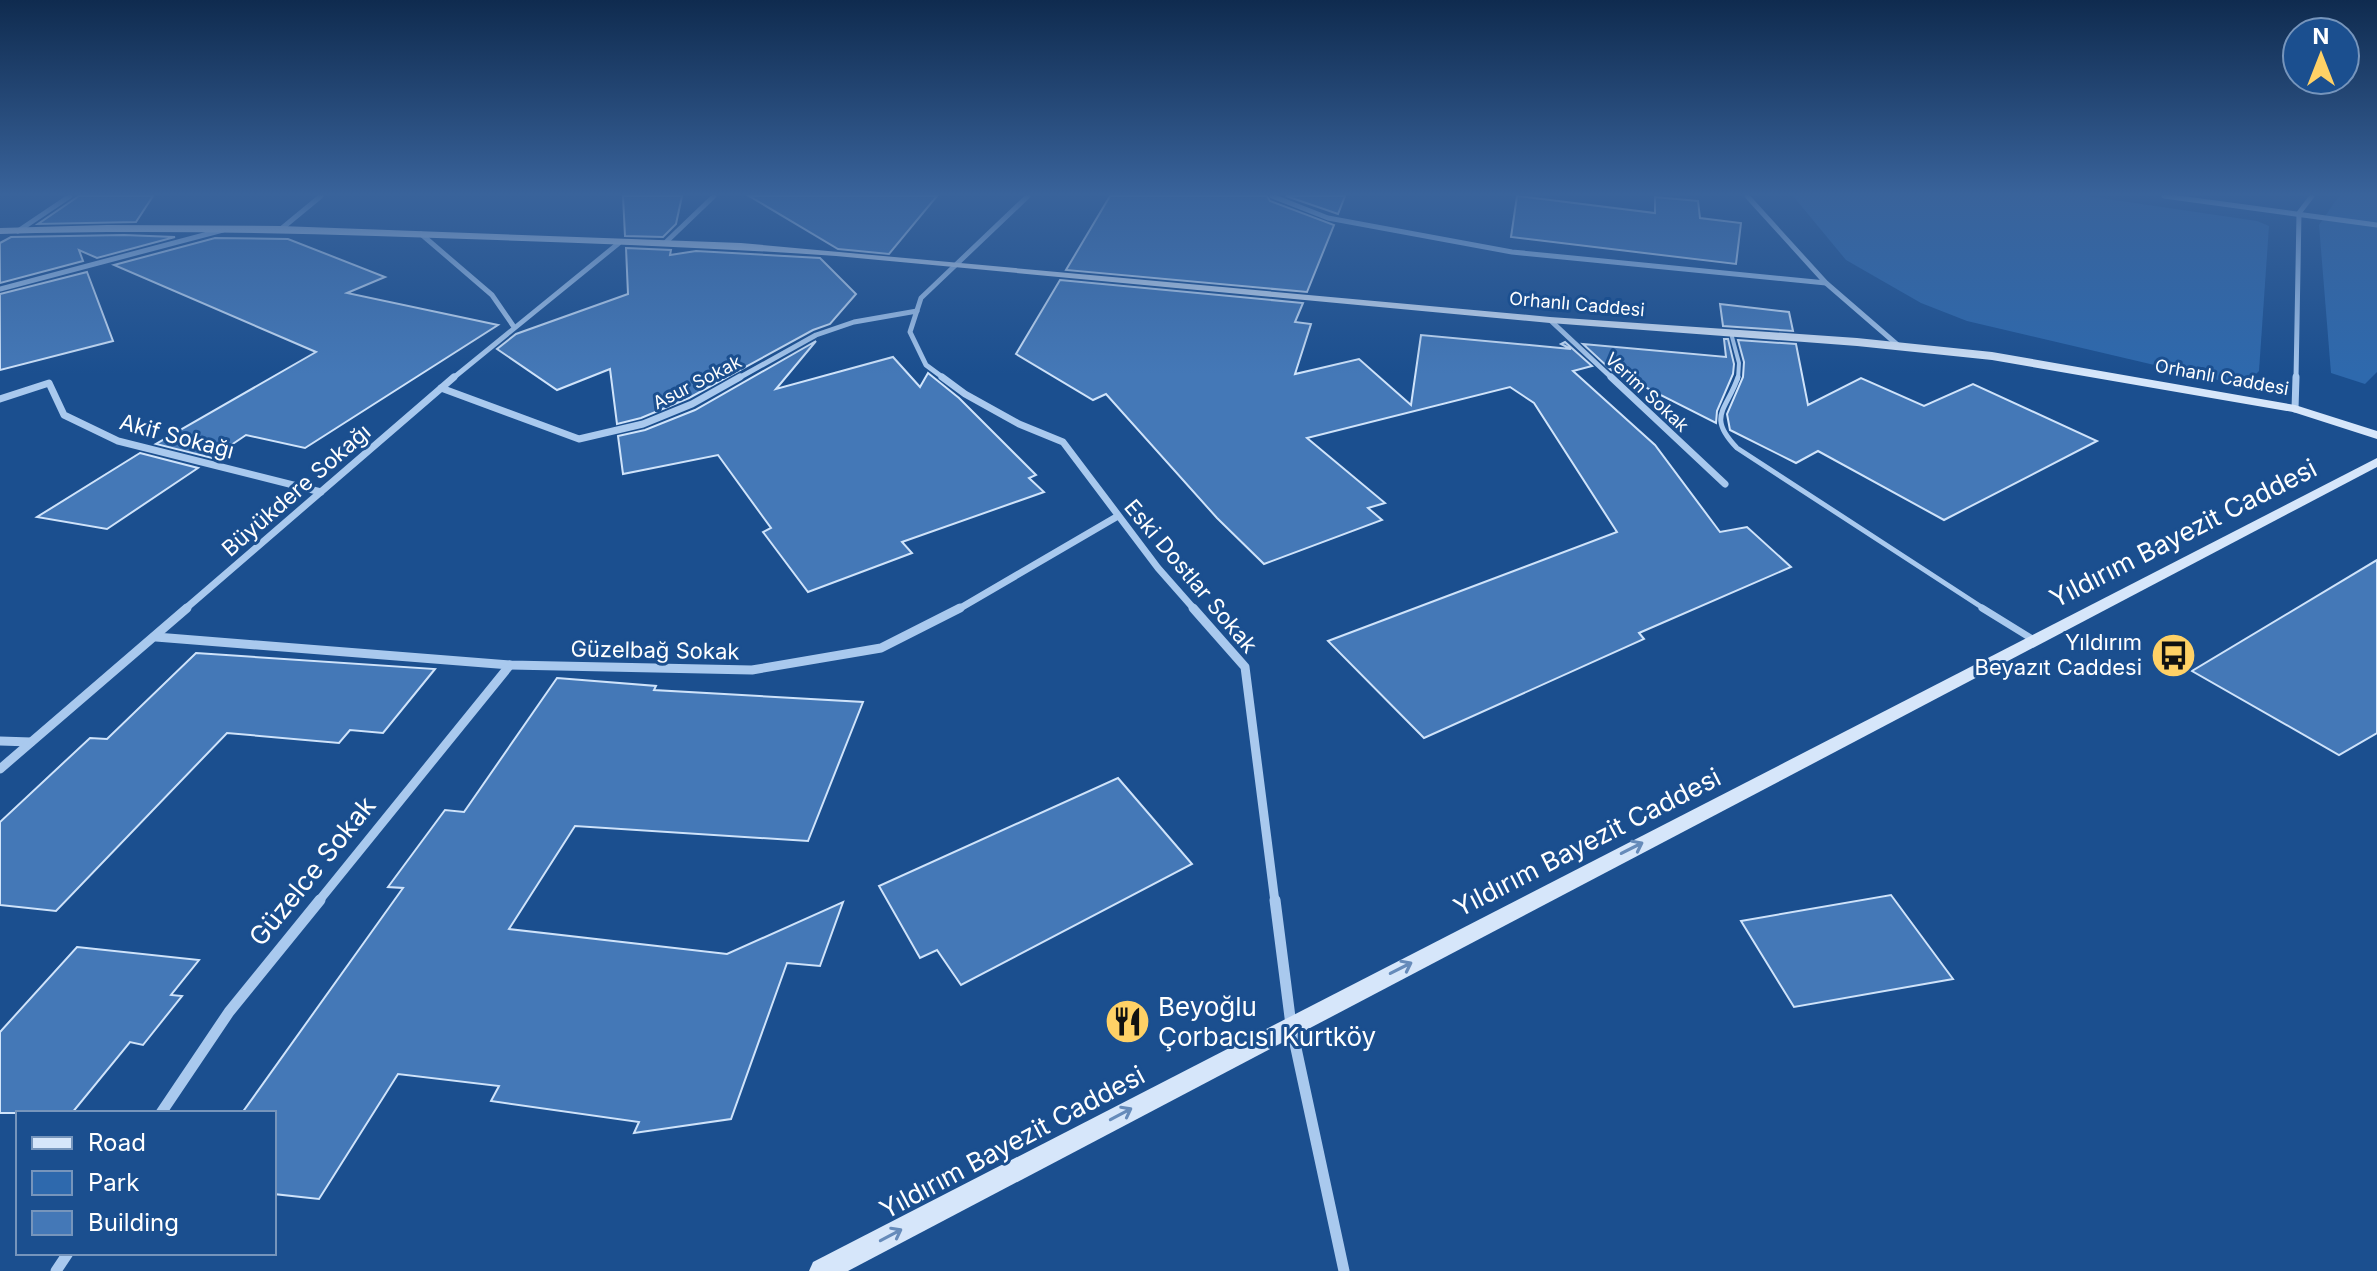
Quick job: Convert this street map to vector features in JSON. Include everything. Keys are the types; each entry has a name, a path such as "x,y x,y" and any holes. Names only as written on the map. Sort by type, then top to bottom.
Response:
{"street":[{"path":"0,289 127,255"},
{"path":"446,255 492,295 514,327"},
{"name":"Büyükdere Sokağı","path":"0,769 441,388 604,255"},
{"name":"Orhanlı Caddesi","path":"853,255 1550,320 1992,356 2295,409 2377,435"},
{"path":"917,311 921,298 966,255"},
{"path":"1546,255 1826,283"},
{"path":"1801,255 1826,283 1900,347"},
{"path":"2295,409 2298,255"},
{"name":"Asur Sokak","path":"441,388 579,439 643,424 692,404 816,335 854,322 917,311"},
{"name":"Eski Dostlar Sokak","path":"917,311 910,332 926,365 965,394 1019,424 1063,442 1118,516 1245,667 1291,1025 1344,1271"},
{"name":"Verim Sokak","path":"1550,320 1725,484"},
{"name":"Akif Sokağı","path":"0,399 49,383 64,415 118,441 321,492"},
{"name":"Yıldırım Bayezit Caddesi","path":"822,1271 2377,462"},
{"name":"Güzelbağ Sokak","path":"156,637 510,665 752,670 881,648 943,618 1118,516"},
{"name":"Güzelce Sokak","path":"162,1111 229,1012 510,665"},
{"path":"0,741 31,742"}],"lane":[{"path":"1731,333 1738,355 1739,379 1719,411 1720,424 1728,439 1879,543 2034,640"}],"green space":[{"path":"1842,255 2267,255 2259,371 2252,378 2231,383 1967,321 1921,303"},
{"path":"2321,255 2377,255 2377,372 2365,384 2331,373"}],"building":[{"path":"0,255 81,255 83,261 0,283"},
{"path":"150,255 330,255 385,277 347,293 498,325 305,448 246,435 212,458 156,444 316,352 114,265"},
{"path":"626,255 820,258 856,294 830,324 813,330 689,398 641,418 617,424 610,369 557,390 497,349 516,334 628,294"},
{"path":"1075,255 1322,255 1307,292 1066,270"},
{"path":"1664,255 1737,255 1736,264"},
{"path":"87,272 113,341 0,370 0,294"},
{"path":"1060,280 1303,303 1295,322 1311,324 1295,374 1359,359 1411,405 1421,335 1571,349 1561,344 1565,342 1592,366 1573,371 1655,445 1720,532 1747,527 1791,567 1639,633 1644,639 1424,738 1328,641 1617,532 1534,403 1510,387 1307,438 1385,503 1368,508 1382,520 1264,564 1217,518 1106,394 1093,400 1016,354"},
{"path":"1720,304 1789,312 1793,331 1723,326"},
{"path":"1724,339 1728,339 1734,364 1733,374 1717,411 1716,423 1611,370 1583,344 1726,357"},
{"path":"1738,340 1796,344 1808,405 1861,378 1924,406 1973,384 2097,441 1944,520 1818,451 1796,463 1730,430 1727,414 1743,377 1744,362"},
{"path":"816,341 776,389 893,357 920,387 928,373 959,398 1036,475 1029,478 1044,492 902,542 912,553 808,592 763,532 771,528 718,455 623,474 618,436 645,430 695,410"},
{"path":"140,453 198,468 107,529 37,517"},
{"path":"2377,560 2377,733 2339,755 2192,671"},
{"path":"196,653 435,669 383,733 350,730 339,743 227,733 56,911 0,905 0,822 90,738 107,739"},
{"path":"557,678 656,686 654,690 863,702 808,841 575,826 509,929 727,954 843,902 820,966 787,963 731,1119 634,1133 639,1122 491,1101 499,1086 398,1074 319,1199 276,1194 276,1111 243,1111 403,888 388,887 445,810 464,812"},
{"path":"1118,778 1192,864 961,985 937,950 920,958 879,886"},
{"path":"1891,895 1953,979 1794,1007 1741,921"},
{"path":"77,947 199,960 171,995 182,996 143,1045 130,1042 74,1111 0,1113 0,1032"}],"place":[{"name":"Yıldırım Beyazıt Caddesi","path":"2173,655"},
{"name":"Beyoğlu Çorbacısı Kurtköy","path":"1127,1021"}]}
